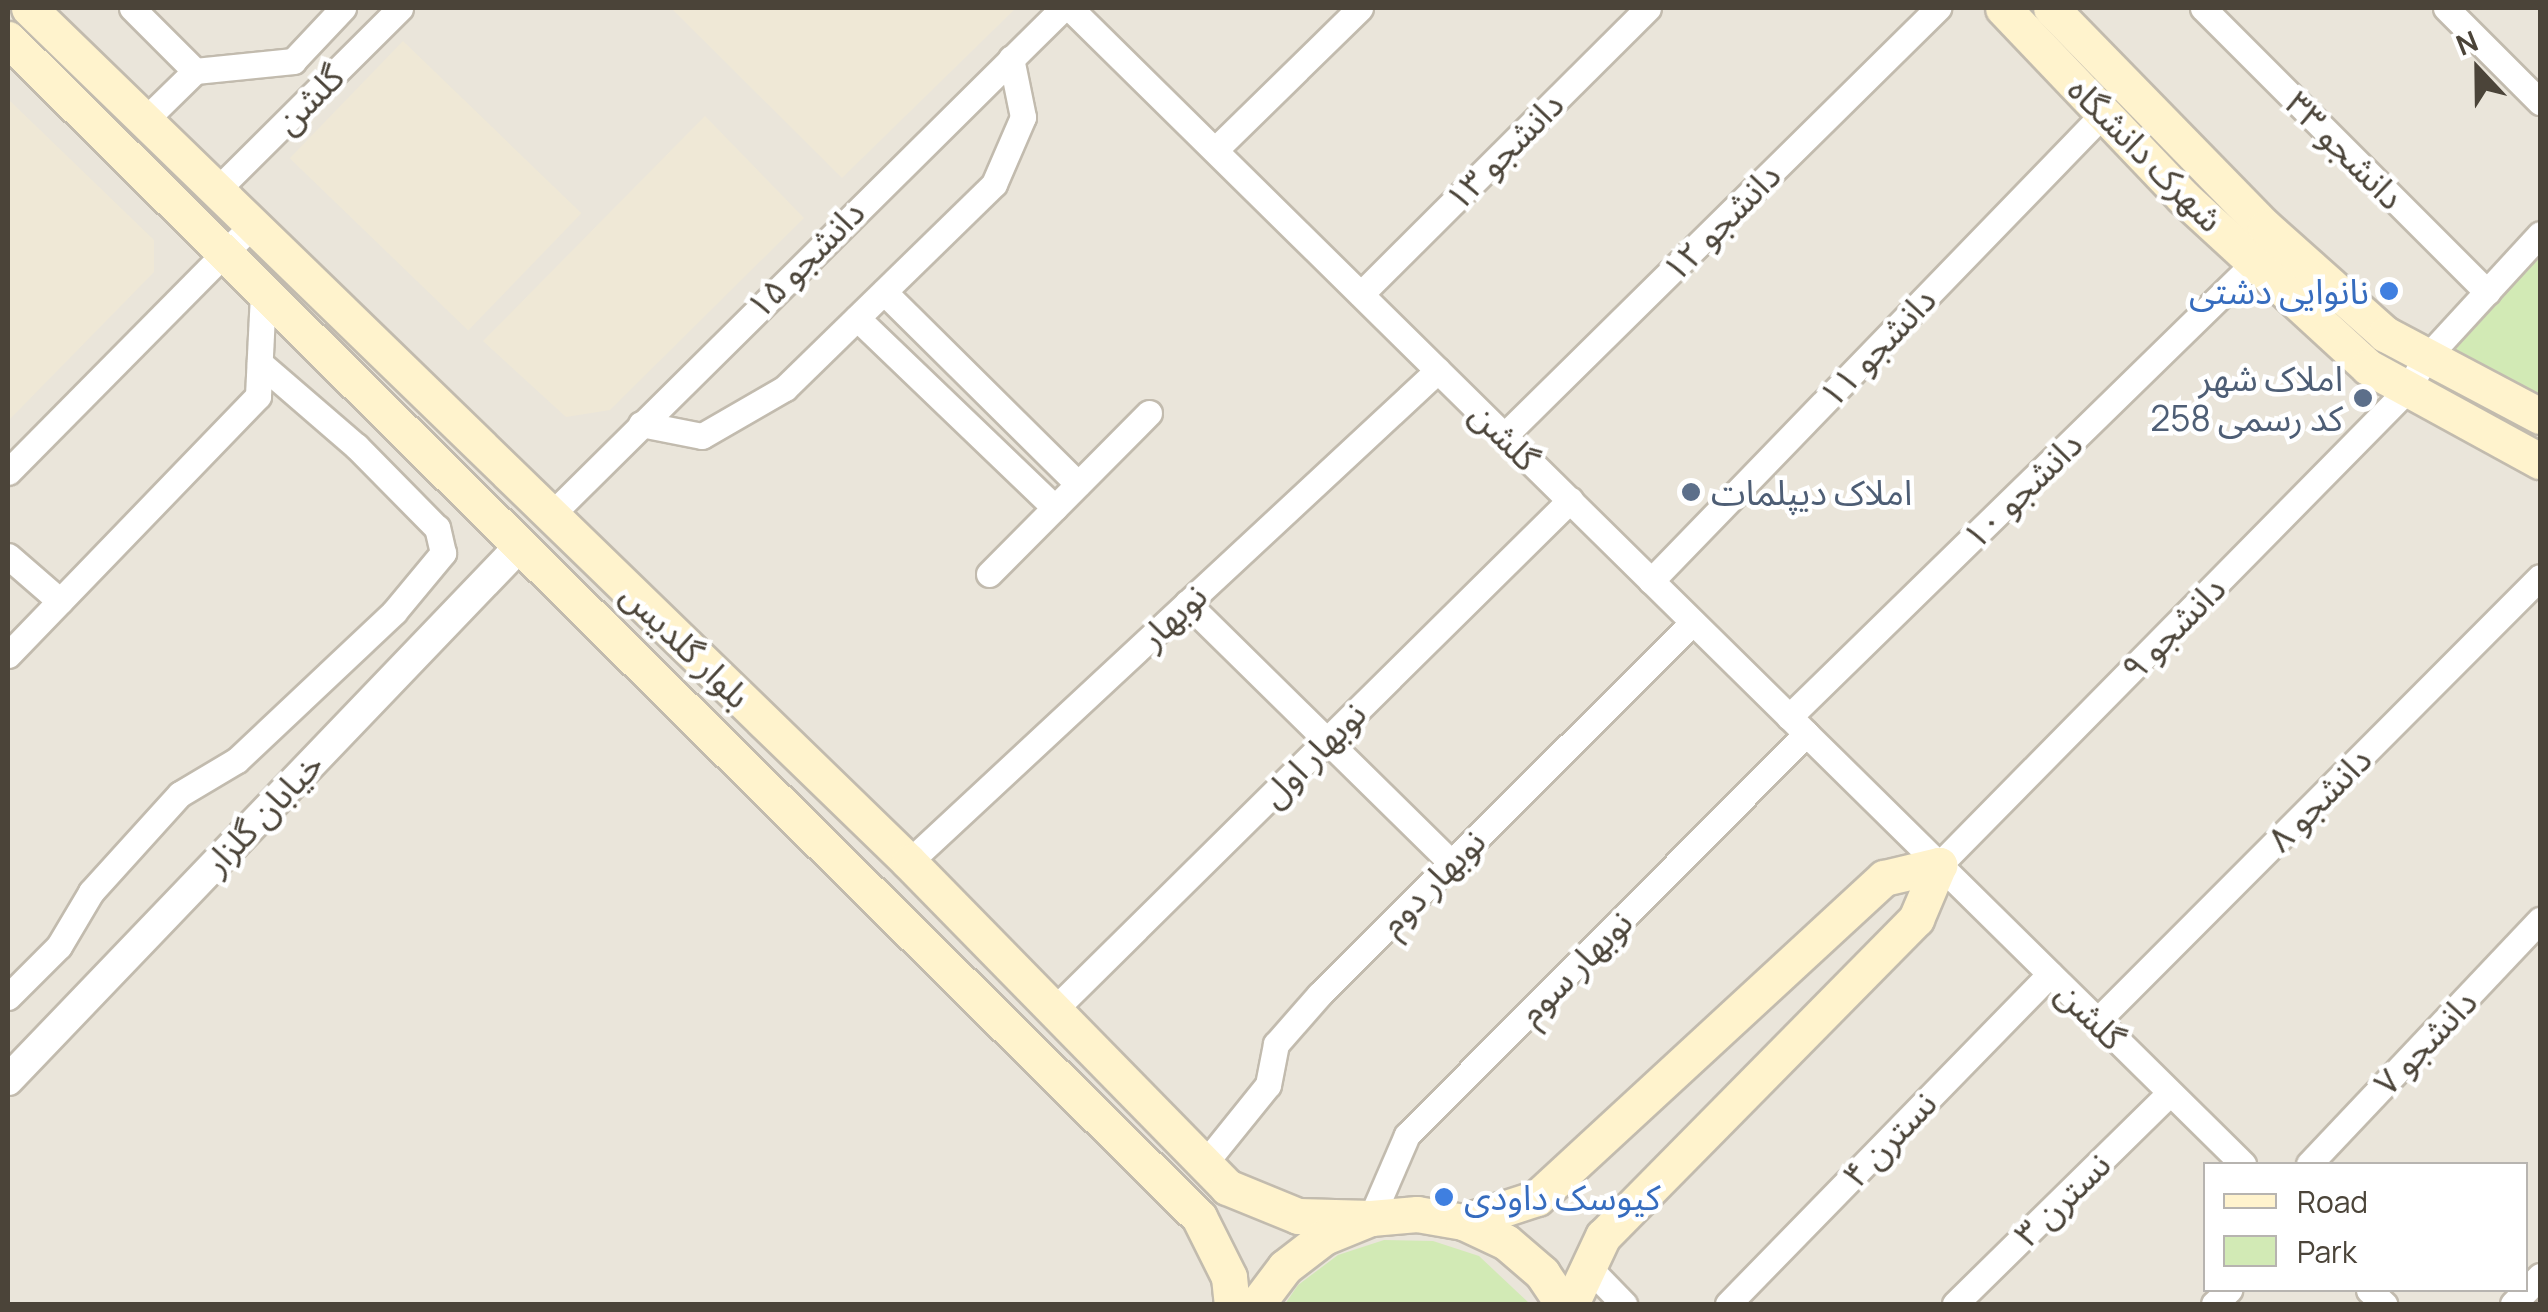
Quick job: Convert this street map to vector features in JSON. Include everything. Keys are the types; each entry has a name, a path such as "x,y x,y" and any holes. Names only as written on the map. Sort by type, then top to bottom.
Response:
{"main road":[{"name":"بلوار گلدیس","path":"28,8 881,834 1056,1008 1227,1188 1298,1216 1371,1218"},
{"name":"شهرک دانشگاه","path":"2004,8 2254,262 2368,367 2540,461"},
{"name":"شهرک دانشگاه","path":"2051,8 2265,227 2385,334 2540,416"},
{"name":"بلوار گلدیس","path":"8,39 1199,1217 1228,1278 1232,1304"},
{"path":"519,546 552,514"},
{"path":"842,868 881,834"},
{"path":"1464,1222 1537,1198 1884,878 1939,864"},
{"path":"1571,1304 1603,1236 1916,918 1939,864"},
{"path":"1257,1304 1285,1267 1324,1236 1371,1218 1417,1214 1464,1222 1506,1242 1542,1273 1563,1304"}],"street":[{"path":"132,8 196,70"},
{"path":"144,121 196,70 293,61 343,8"},
{"name":"گلشن","path":"217,190 400,8"},
{"name":"گلشن","path":"1066,8 2241,1162"},
{"name":"دانشجو ۱۵","path":"552,514 1066,8"},
{"path":"1214,150 1360,8"},
{"name":"دانشجو ۱۳","path":"1360,294 1648,8"},
{"name":"دانشجو ۱۲","path":"1504,436 1938,8"},
{"name":"دانشجو ۳۳","path":"2203,8 2487,292"},
{"path":"2446,8 2540,102"},
{"path":"641,424 702,436 786,388 994,184 1024,118 1011,58"},
{"name":"دانشجو ۱۱","path":"1651,580 2104,113"},
{"path":"8,472 253,224"},
{"name":"دانشجو ۹","path":"1939,864 2406,391 2426,358 2540,234"},
{"name":"دانشجو ۱۰","path":"1798,726 2254,262"},
{"path":"884,292 1078,484"},
{"path":"8,655 258,396 263,293"},
{"path":"857,318 1055,508"},
{"path":"8,997 59,946 91,892 180,794 237,760 394,612 442,552 438,528 356,446 260,364"},
{"name":"نوبهار","path":"909,862 1438,370"},
{"path":"990,574 1149,413"},
{"name":"نوبهار اول","path":"1056,1008 1570,500"},
{"name":"خیابان گلزار","path":"8,1080 519,546"},
{"path":"8,556 60,601"},
{"name":"دانشجو ۸","path":"2098,1021 2540,577"},
{"path":"1187,603 1451,862"},
{"name":"نوبهار دوم","path":"1205,1163 1268,1085 1276,1044 1451,862 1693,622"},
{"name":"نوبهار سوم","path":"1371,1218 1407,1136 1798,726"},
{"name":"دانشجو ۷","path":"2310,1162 2540,920"},
{"name":"نسترن ۴","path":"1728,1304 2050,974"},
{"name":"نسترن ۳","path":"1954,1304 2170,1093"},
{"path":"1588,1267 1624,1304"}],"shaded area":[{"path":"8,8 2540,8 2540,1304 8,1304"},
{"path":"671,8 1016,8 842,178"},
{"path":"403,41 581,213 468,331 290,158"},
{"path":"8,99 154,240 154,272 8,421"},
{"path":"705,116 804,218 610,410 566,417 483,341"}],"green space":[{"path":"2540,241 2540,403 2435,361"},
{"path":"1384,1240 1433,1241 1479,1256 1530,1304 1285,1304 1298,1285 1338,1255"}],"place":[{"name":"نانوایی دشتی","path":"2389,291"},
{"name":"املاک شهر کد رسمی 258","path":"2363,398"},
{"name":"املاک دیپلمات","path":"1691,492"},
{"name":"کیوسک داودی","path":"1444,1197"}]}
